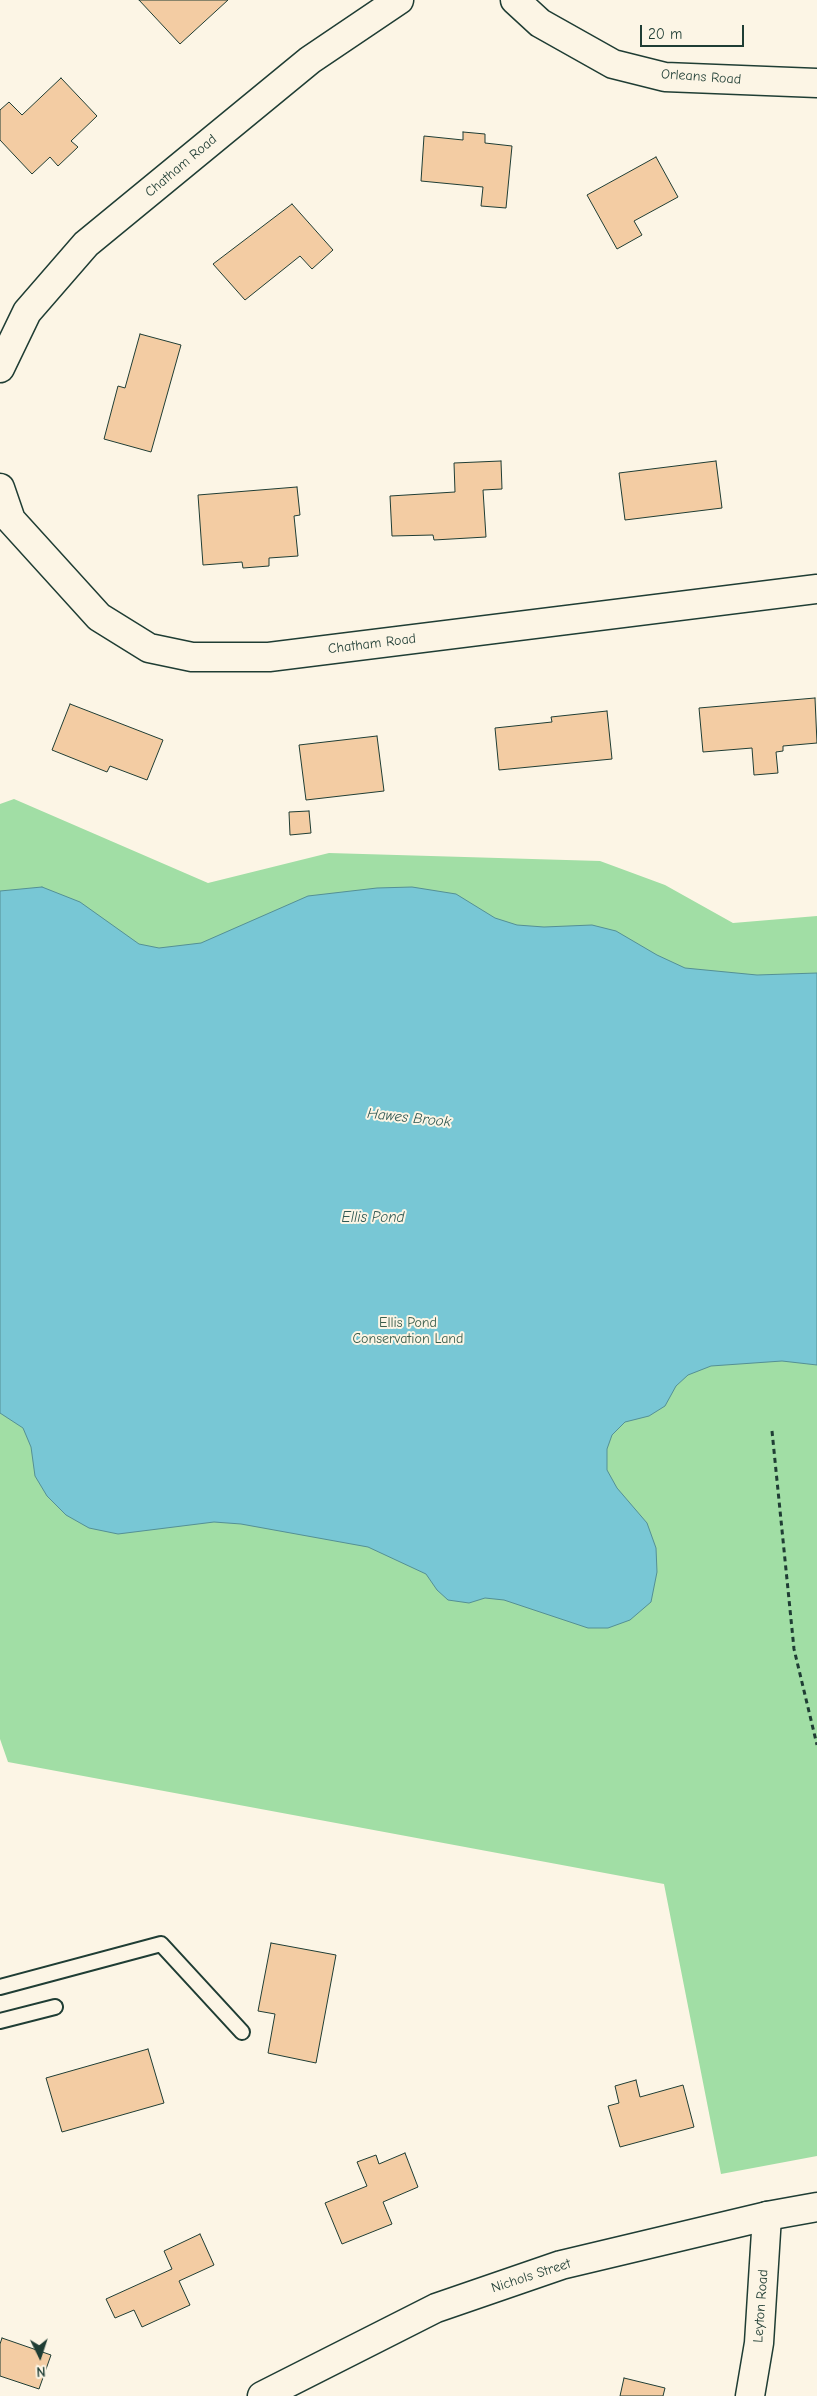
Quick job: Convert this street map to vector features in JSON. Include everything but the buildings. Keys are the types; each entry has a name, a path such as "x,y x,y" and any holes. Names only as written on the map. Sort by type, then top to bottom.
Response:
{"street":[{"name":"Chatham Road","path":"0,368 27,312 86,244 310,60 398,0"},
{"name":"Orleans Road","path":"515,0 540,23 613,64 665,77 817,83"},
{"name":"Chatham Road","path":"0,488 11,520 100,617 149,648 192,657 269,657 817,589"},
{"name":"Nichols Street","path":"262,2396 436,2308 561,2265 767,2216 817,2207"},
{"name":"Leyton Road","path":"750,2396 759,2343 767,2216"}],"lane":[{"path":"0,1988 161,1944 242,2032"},
{"path":"0,2021 56,2007"}],"path":[{"path":"772,1432 794,1648 817,1745"}],"green space":[{"name":"Ellis Pond Conservation Land","path":"14,799 208,883 329,853 600,861 665,885 733,923 817,916 817,2156 721,2174 664,1884 8,1762 0,1739 0,804"}],"water":[{"name":"Ellis Pond","path":"42,887 80,902 139,944 159,948 201,943 308,896 377,888 412,887 456,894 495,918 517,925 544,927 592,925 616,931 657,955 685,968 757,975 817,973 817,1365 782,1361 711,1366 688,1375 676,1386 665,1406 649,1416 625,1422 612,1435 607,1449 607,1470 617,1488 647,1523 656,1548 657,1572 651,1602 630,1620 608,1628 588,1628 504,1600 485,1598 469,1603 448,1600 437,1590 426,1574 368,1547 241,1524 214,1522 118,1534 89,1528 66,1515 47,1496 35,1476 31,1447 23,1428 0,1413 0,891"}],"water label":[{"name":"Hawes Brook","path":"409,1118"}]}
